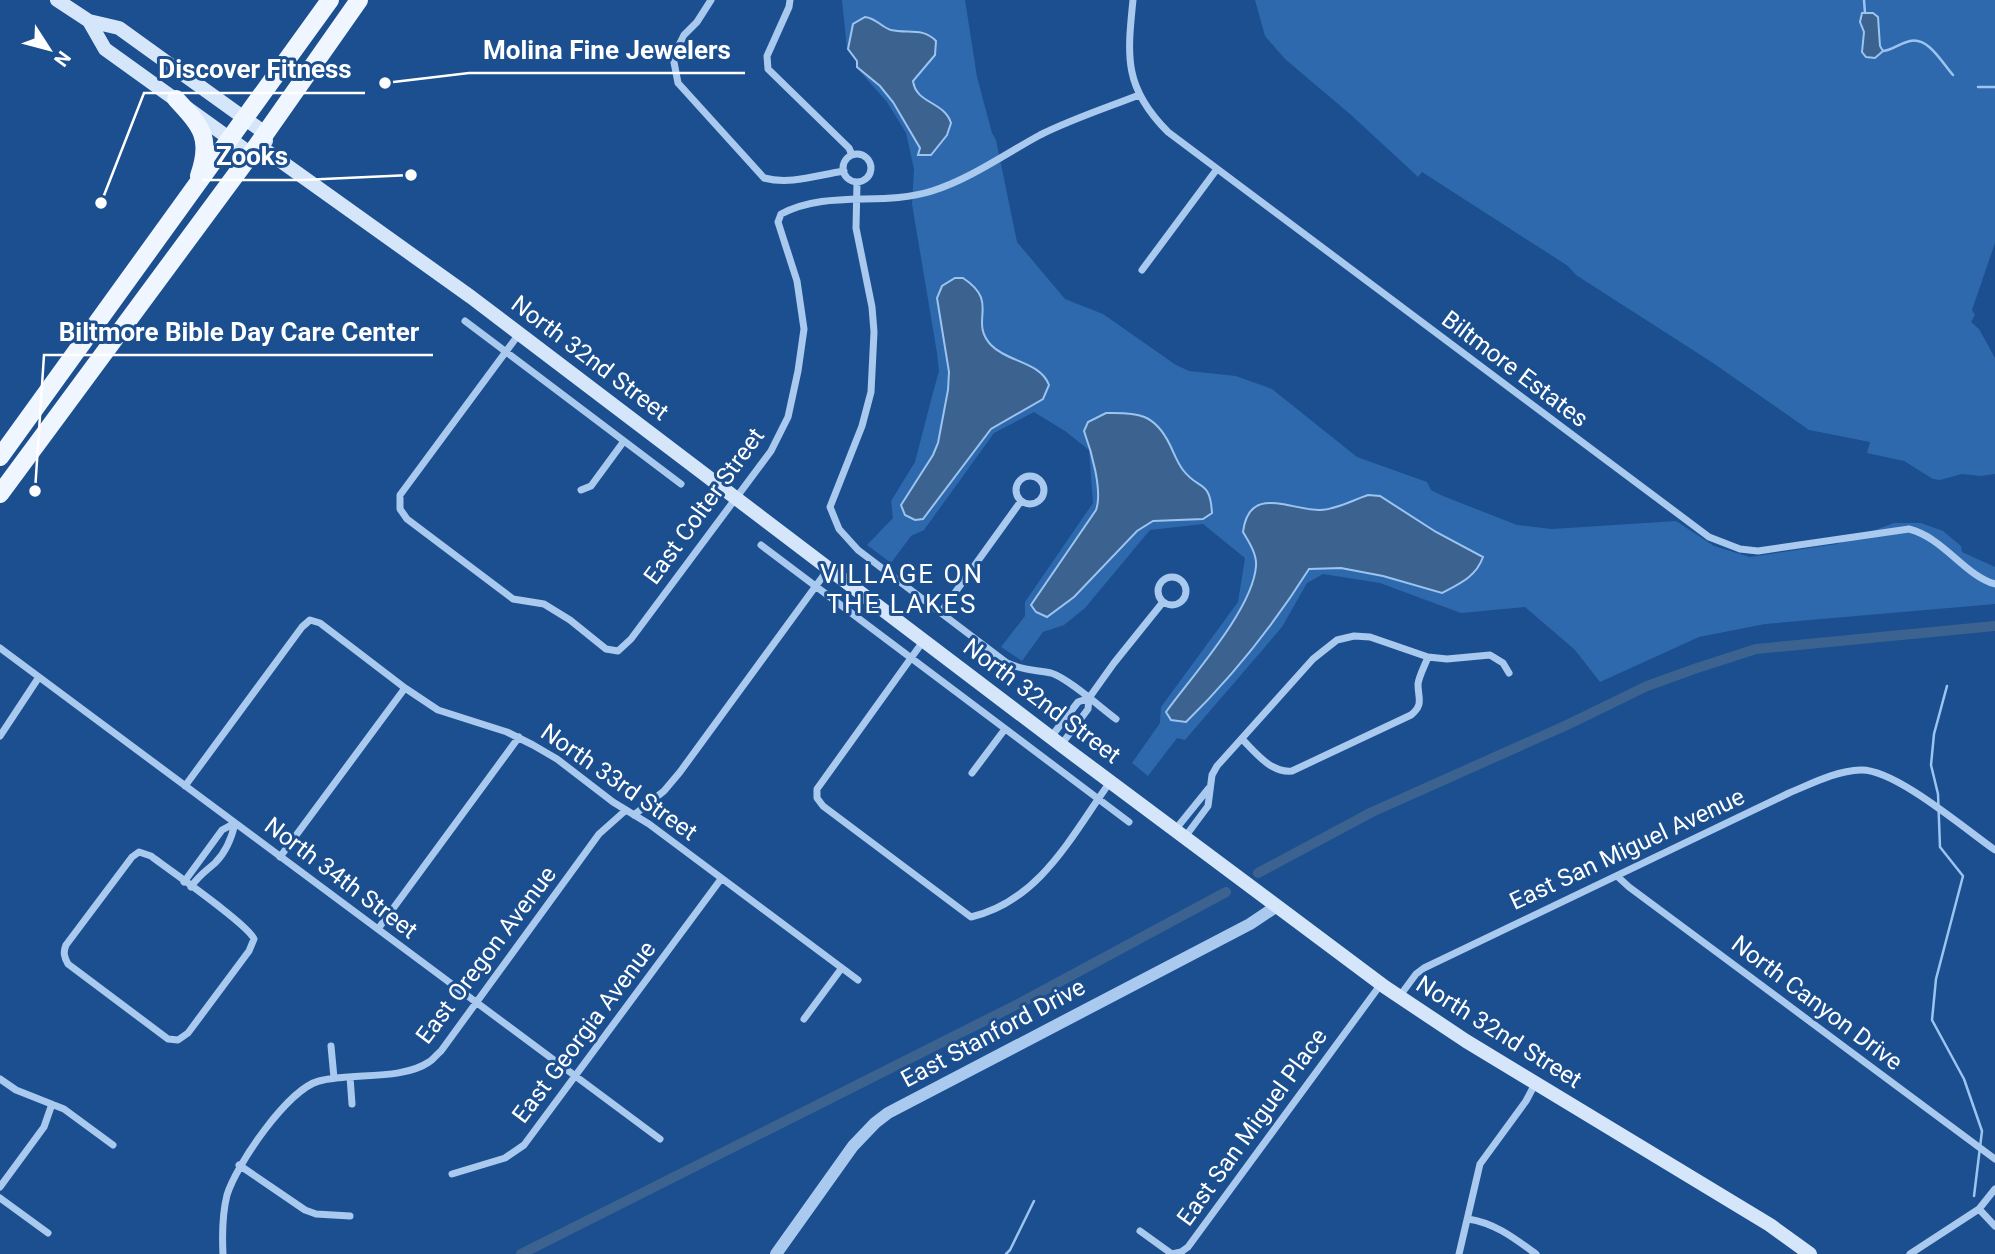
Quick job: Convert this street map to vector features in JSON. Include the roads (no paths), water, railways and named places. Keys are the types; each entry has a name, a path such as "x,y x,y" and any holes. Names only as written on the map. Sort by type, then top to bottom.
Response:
{"main road":[{"name":"North 32nd Street","path":"57,0 89,22 119,28 265,133"},
{"path":"0,457 330,0"},
{"path":"0,494 188,239 259,153 265,133 359,0"},
{"name":"North 32nd Street","path":"89,22 105,49 231,139 259,153 520,333 1056,741 1399,997 1466,1041 1770,1225 1810,1254"},
{"path":"176,99 196,120 205,144 204,160 194,190"},
{"path":"169,223 188,239"},
{"path":"25,422 43,436"}],"street":[{"path":"711,0 684,36 673,57 678,83 764,178 779,182 792,181 844,171"},
{"path":"790,0 766,56 768,69 849,148 852,155"},
{"name":"Biltmore Estates","path":"1133,0 1128,51 1139,95 1168,132 1712,540 1740,549 1758,551 1909,529 1930,537 1979,577 1995,584"},
{"name":"East Colter Street","path":"506,351 400,495 400,509 407,519 513,599 544,604 570,620 606,649 618,651 631,639 771,451 788,417 802,352 804,329 797,281 778,222 780,214 808,202 894,199 928,192 956,181 1044,133 1139,95"},
{"path":"852,155 845,163 844,171 857,183"},
{"path":"852,155 864,156 870,165 867,177 857,183"},
{"path":"1142,270 1217,169"},
{"path":"857,183 856,228 872,307 874,332 871,393 862,426 830,507 839,529 858,550 1007,663 1023,670 1052,674 1116,719"},
{"name":"North 32nd Street","path":"465,321 681,484"},
{"path":"506,351 520,333"},
{"path":"581,490 591,486 624,442"},
{"path":"941,612 1021,501"},
{"name":"North 32nd Street","path":"761,545 1129,822"},
{"path":"634,815 664,791 680,772 829,568"},
{"path":"1056,741 1071,711 1078,702 1088,698 1163,602"},
{"name":"North 33rd Street","path":"185,786 302,627 310,620 320,623 438,710 519,737 557,759 858,980"},
{"path":"1180,834 1208,806 1209,788 1217,766 1312,659 1337,640 1354,636 1370,637 1428,657 1447,659 1490,655 1503,663 1509,674"},
{"path":"924,640 817,789 817,798 823,806 971,916 995,908 1033,886 1053,863 1111,782"},
{"name":"North 34th Street","path":"0,648 660,1139"},
{"path":"1241,739 1273,769 1281,772 1292,771 1411,715 1418,709 1421,700 1418,684 1428,657"},
{"path":"0,736 39,677"},
{"path":"280,857 405,688"},
{"path":"1056,741 1088,709 1088,698"},
{"path":"1071,711 1081,718"},
{"path":"972,773 1005,729"},
{"path":"378,929 519,737"},
{"name":"East San Miguel Avenue","path":"1399,997 1416,974 1424,968 1577,893 1835,774 1864,770 1886,775 1903,784 1995,850"},
{"path":"1180,834 1209,788"},
{"name":"East Oregon Avenue","path":"223,1254 223,1216 239,1165 296,1093 315,1082 402,1071 430,1062 600,834 626,810"},
{"path":"184,882 222,830 235,823"},
{"path":"191,887 198,876 221,856 233,835 235,823"},
{"path":"209,847 221,856"},
{"path":"139,852 150,856 191,887 248,930 254,939 249,951 188,1033 178,1040 168,1039 68,964 64,950 132,857 139,852"},
{"name":"North Canyon Drive","path":"1617,876 1995,1159"},
{"name":"East Georgia Avenue","path":"452,1174 505,1158 524,1145 721,878"},
{"name":"East Stanford Drive","path":"776,1254 853,1146 874,1123 888,1113 1250,924 1277,906"},
{"path":"804,1019 841,969"},
{"name":"East San Miguel Place","path":"1140,1231 1172,1254 1188,1247 1381,984"},
{"path":"331,1046 334,1078"},
{"path":"350,1077 352,1104"},
{"path":"0,1079 16,1090 64,1109 113,1145"},
{"path":"1459,1254 1480,1164 1526,1101 1536,1082"},
{"path":"0,1187 44,1127 52,1104"},
{"path":"239,1165 305,1210 316,1214 350,1216"},
{"path":"1910,1254 1979,1209 1995,1189"},
{"path":"0,1198 48,1233"},
{"path":"1979,1209 1995,1226"},
{"path":"1468,1219 1501,1229 1536,1254"}],"waterway":[{"path":"1864,0 1865,13"},
{"path":"1883,51 1910,41 1923,43 1953,75"},
{"path":"1978,87 1995,87"},
{"path":"1258,873 1372,812 1647,686 1697,668 1756,649 1995,626"},
{"path":"1947,686 1934,734 1931,765 1938,794 1940,847 1963,876 1936,979 1932,1020 1964,1079 1982,1131 1974,1196"},
{"path":"521,1254 1022,1002 1226,892"},
{"path":"1006,1254 1034,1201"}],"place":[{"name":"Molina Fine Jewelers","path":"385,83"},
{"name":"Zooks","path":"411,175"},
{"name":"Discover Fitness","path":"101,203"},
{"name":"Biltmore Bible Day Care Center","path":"35,491"}],"district":[{"name":"VILLAGE ON THE LAKES","path":"902,589"}]}
